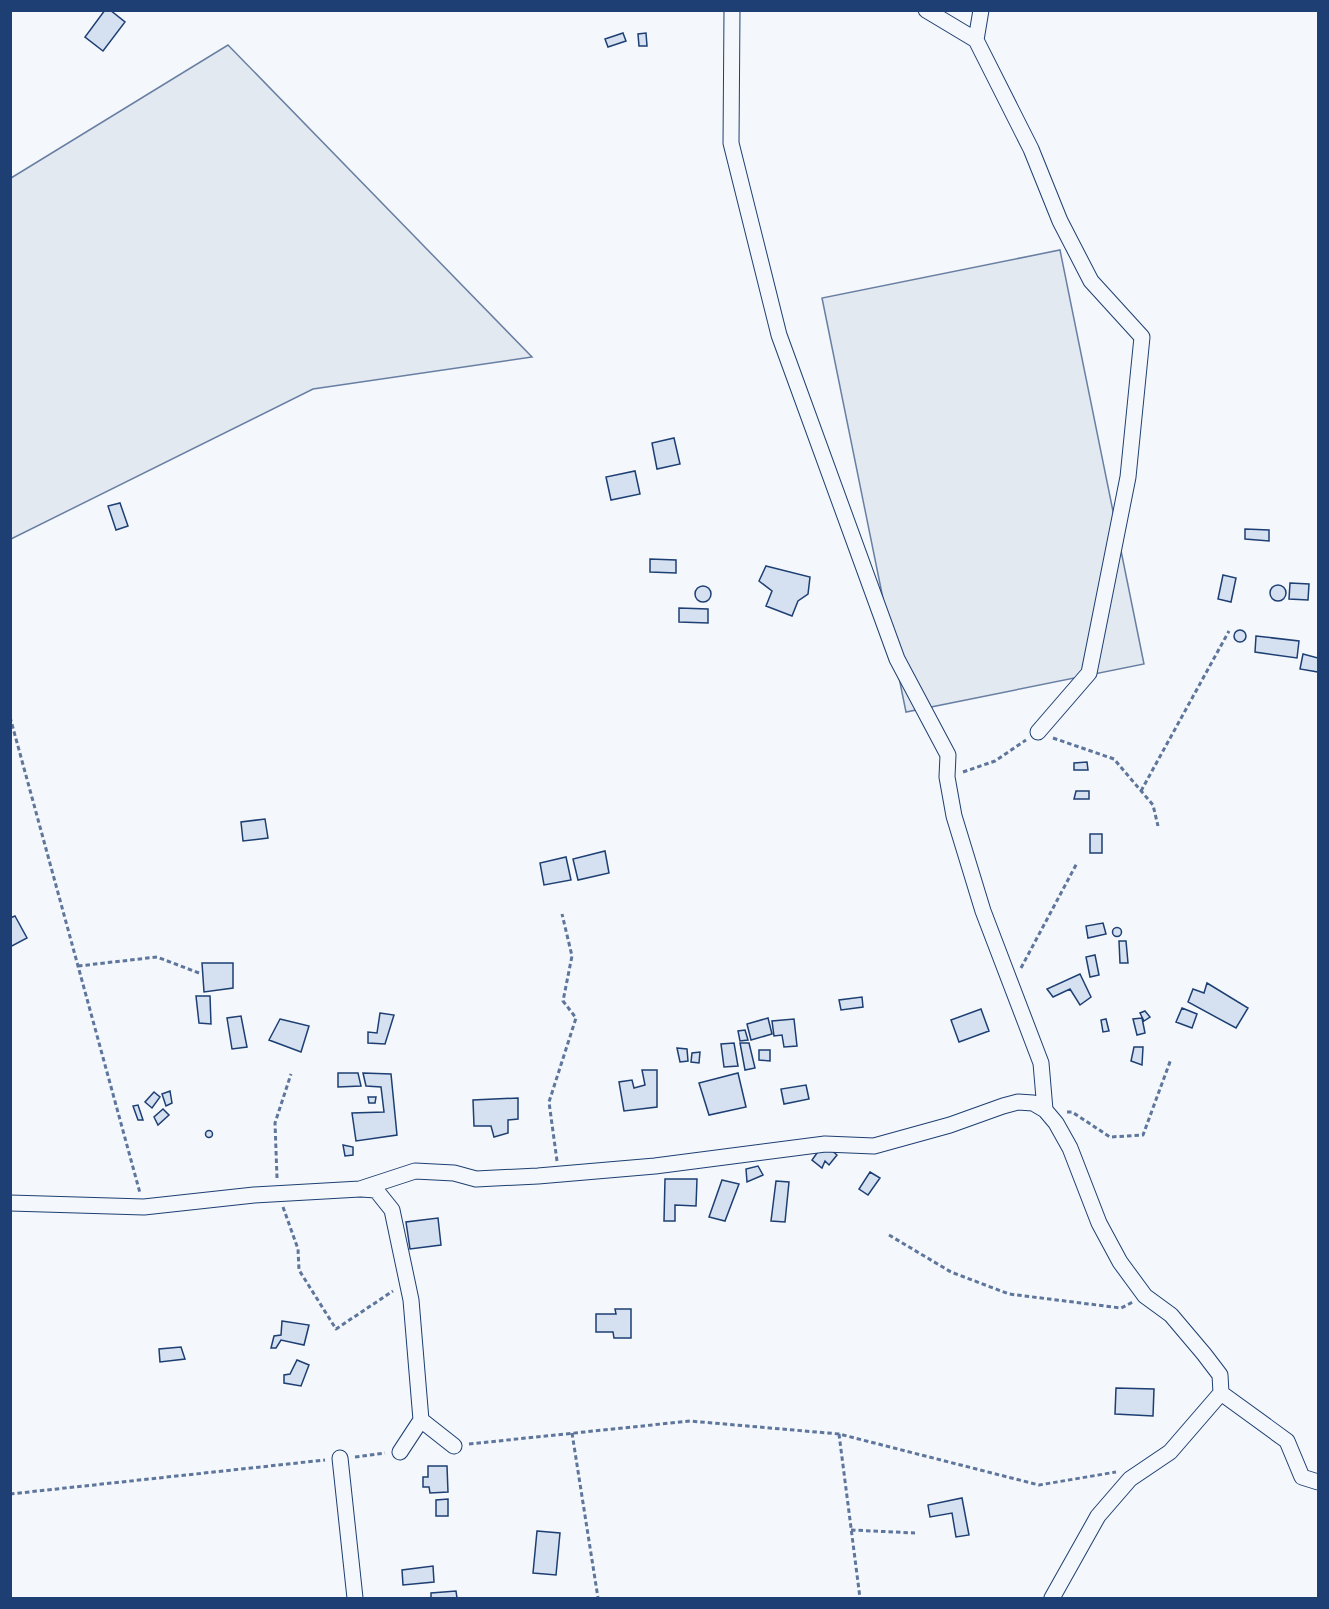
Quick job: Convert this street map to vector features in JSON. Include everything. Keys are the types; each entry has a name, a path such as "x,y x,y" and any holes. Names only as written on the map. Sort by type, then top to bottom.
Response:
{"street":[{"path":"732,10 731,143 779,335 897,659 948,755 947,777 954,816 983,911 1041,1063 1045,1110"},
{"path":"926,10 976,40 1031,149 1060,221 1091,281 1142,337 1128,477 1089,673 1038,732"},
{"path":"976,40 981,10"},
{"path":"360,1189 415,1171 454,1173 476,1179 655,1166 825,1144 874,1146 950,1125 1018,1102 1033,1103 1045,1110 1056,1122 1070,1148 1099,1223 1120,1262 1145,1296 1171,1315 1204,1354 1220,1375 1221,1393 1170,1452 1130,1479 1098,1516 1052,1599"},
{"path":"10,1203 144,1207 278,1194 376,1190 392,1210 411,1300 421,1420 400,1452"},
{"path":"1221,1393 1287,1441 1302,1477 1318,1482"},
{"path":"421,1420 454,1446"},
{"path":"340,1458 355,1599"}],"path":[{"path":"1141,791 1229,631"},
{"path":"10,717 144,1207"},
{"path":"947,777 995,761 1038,732 1114,759 1153,805 1158,826"},
{"path":"1012,986 1077,863"},
{"path":"559,1174 549,1102 576,1018 563,1001 572,956 562,914"},
{"path":"78,966 157,957 199,973"},
{"path":"1045,1110 1072,1112 1110,1137 1143,1135 1171,1059"},
{"path":"291,1074 275,1123 278,1194 298,1249 299,1270 336,1329 407,1282"},
{"path":"889,1235 951,1272 1010,1294 1121,1308 1145,1296"},
{"path":"454,1446 690,1421 839,1434 1039,1485 1116,1472"},
{"path":"572,1433 598,1599"},
{"path":"839,1434 860,1599"},
{"path":"10,1494 400,1452"},
{"path":"851,1530 915,1533"}],"shaded area":[{"path":"228,45 532,357 313,389 11,539 11,178"},
{"path":"1060,250 1144,664 906,712 822,298"}],"building":[{"path":"105,10 110,10 125,22 103,51 85,37"},
{"path":"623,33 626,41 608,47 605,39"},
{"path":"646,33 647,46 639,46 638,34"},
{"path":"674,438 680,464 657,469 652,443"},
{"path":"635,471 640,494 611,500 606,477"},
{"path":"120,503 128,526 116,530 108,506"},
{"path":"1245,529 1269,530 1269,541 1245,539"},
{"path":"650,559 676,560 676,573 650,572"},
{"path":"766,566 810,577 808,594 798,601 792,616 766,606 772,591 759,581"},
{"path":"1223,575 1236,578 1231,602 1218,599"},
{"path":"1290,583 1309,584 1308,600 1289,599"},
{"path":"1275,585 1281,585 1286,593 1284,599 1275,601 1270,596 1270,590"},
{"path":"700,586 706,586 711,594 709,600 700,602 695,597 695,591"},
{"path":"679,608 708,609 708,623 679,622"},
{"path":"1242,630 1246,636 1242,642 1238,642 1234,634"},
{"path":"1256,636 1299,641 1297,658 1255,652"},
{"path":"1303,654 1318,658 1318,672 1300,669"},
{"path":"1087,762 1088,770 1074,770 1074,763"},
{"path":"1076,791 1089,791 1089,799 1074,799"},
{"path":"265,819 268,838 243,841 241,822"},
{"path":"1090,834 1102,834 1102,853 1090,853"},
{"path":"605,851 609,873 578,880 573,859"},
{"path":"566,857 571,880 544,885 540,863"},
{"path":"15,916 27,938 10,947 10,918"},
{"path":"1103,923 1106,934 1088,938 1086,926"},
{"path":"1117,928 1121,932 1117,936 1113,932"},
{"path":"1119,941 1126,941 1128,963 1120,963"},
{"path":"1095,955 1099,975 1090,977 1086,957"},
{"path":"202,963 233,963 233,988 204,992"},
{"path":"1080,974 1091,997 1080,1005 1070,989 1053,997 1047,989"},
{"path":"1207,983 1248,1008 1236,1028 1188,1002 1193,989 1204,993"},
{"path":"196,996 210,996 211,1024 199,1023"},
{"path":"862,997 863,1007 841,1010 839,1000"},
{"path":"1182,1008 1197,1014 1192,1028 1176,1022"},
{"path":"981,1009 989,1031 959,1042 951,1020"},
{"path":"1145,1011 1150,1017 1144,1021 1140,1013"},
{"path":"380,1013 394,1015 385,1044 368,1043 368,1032 377,1033"},
{"path":"241,1016 247,1047 232,1049 227,1018"},
{"path":"768,1018 772,1034 751,1040 747,1024"},
{"path":"1142,1018 1145,1033 1137,1035 1133,1019"},
{"path":"280,1019 309,1026 301,1052 269,1040"},
{"path":"794,1019 797,1046 784,1047 782,1035 774,1036 772,1021"},
{"path":"1106,1019 1109,1031 1103,1032 1101,1020"},
{"path":"745,1030 748,1040 740,1041 738,1031"},
{"path":"734,1043 738,1066 724,1067 721,1044"},
{"path":"740,1043 749,1043 755,1068 745,1070"},
{"path":"1134,1047 1143,1047 1142,1065 1131,1061"},
{"path":"677,1048 687,1049 688,1061 680,1062"},
{"path":"759,1050 770,1050 770,1061 759,1060"},
{"path":"700,1052 699,1063 691,1062 692,1053"},
{"path":"642,1070 657,1070 657,1107 624,1111 619,1082 632,1080 634,1088 645,1085"},
{"path":"338,1073 358,1073 361,1086 338,1087"},
{"path":"363,1073 391,1074 397,1135 356,1141 352,1113 384,1112 381,1087 366,1086"},
{"path":"738,1073 746,1107 709,1115 699,1083"},
{"path":"806,1085 809,1099 784,1104 781,1089"},
{"path":"170,1091 172,1103 166,1106 162,1094"},
{"path":"154,1092 160,1097 152,1108 145,1102"},
{"path":"368,1097 376,1097 375,1103 369,1103"},
{"path":"518,1098 518,1119 508,1120 508,1133 494,1137 491,1126 474,1126 473,1100"},
{"path":"138,1105 143,1120 138,1120 133,1106"},
{"path":"163,1109 169,1115 158,1125 154,1117"},
{"path":"209,1130 213,1134 209,1138 205,1134"},
{"path":"817,1138 837,1155 829,1165 825,1161 822,1168 812,1160 817,1153 810,1147"},
{"path":"343,1145 353,1147 353,1155 345,1156"},
{"path":"758,1166 763,1175 747,1182 746,1169"},
{"path":"870,1172 880,1178 868,1195 859,1189"},
{"path":"665,1179 697,1179 696,1206 675,1205 675,1221 664,1221"},
{"path":"722,1180 739,1184 725,1221 709,1217"},
{"path":"776,1181 789,1182 785,1222 771,1221"},
{"path":"438,1218 441,1245 410,1249 406,1222"},
{"path":"615,1309 631,1309 631,1338 614,1338 613,1332 596,1332 596,1314 616,1314"},
{"path":"282,1321 309,1325 304,1345 281,1340 276,1348 271,1348 274,1336 281,1335"},
{"path":"181,1347 185,1359 160,1362 159,1349"},
{"path":"297,1360 309,1365 301,1386 284,1383 284,1375 290,1374"},
{"path":"1116,1388 1154,1389 1153,1416 1115,1414"},
{"path":"428,1466 447,1466 448,1492 430,1493 429,1487 423,1487 423,1477 428,1477"},
{"path":"962,1498 969,1535 956,1537 952,1513 930,1517 928,1505"},
{"path":"448,1499 448,1516 436,1516 436,1500"},
{"path":"537,1531 560,1533 556,1575 533,1573"},
{"path":"433,1566 434,1582 403,1585 402,1570"},
{"path":"456,1591 457,1598 431,1598 431,1593"}]}
